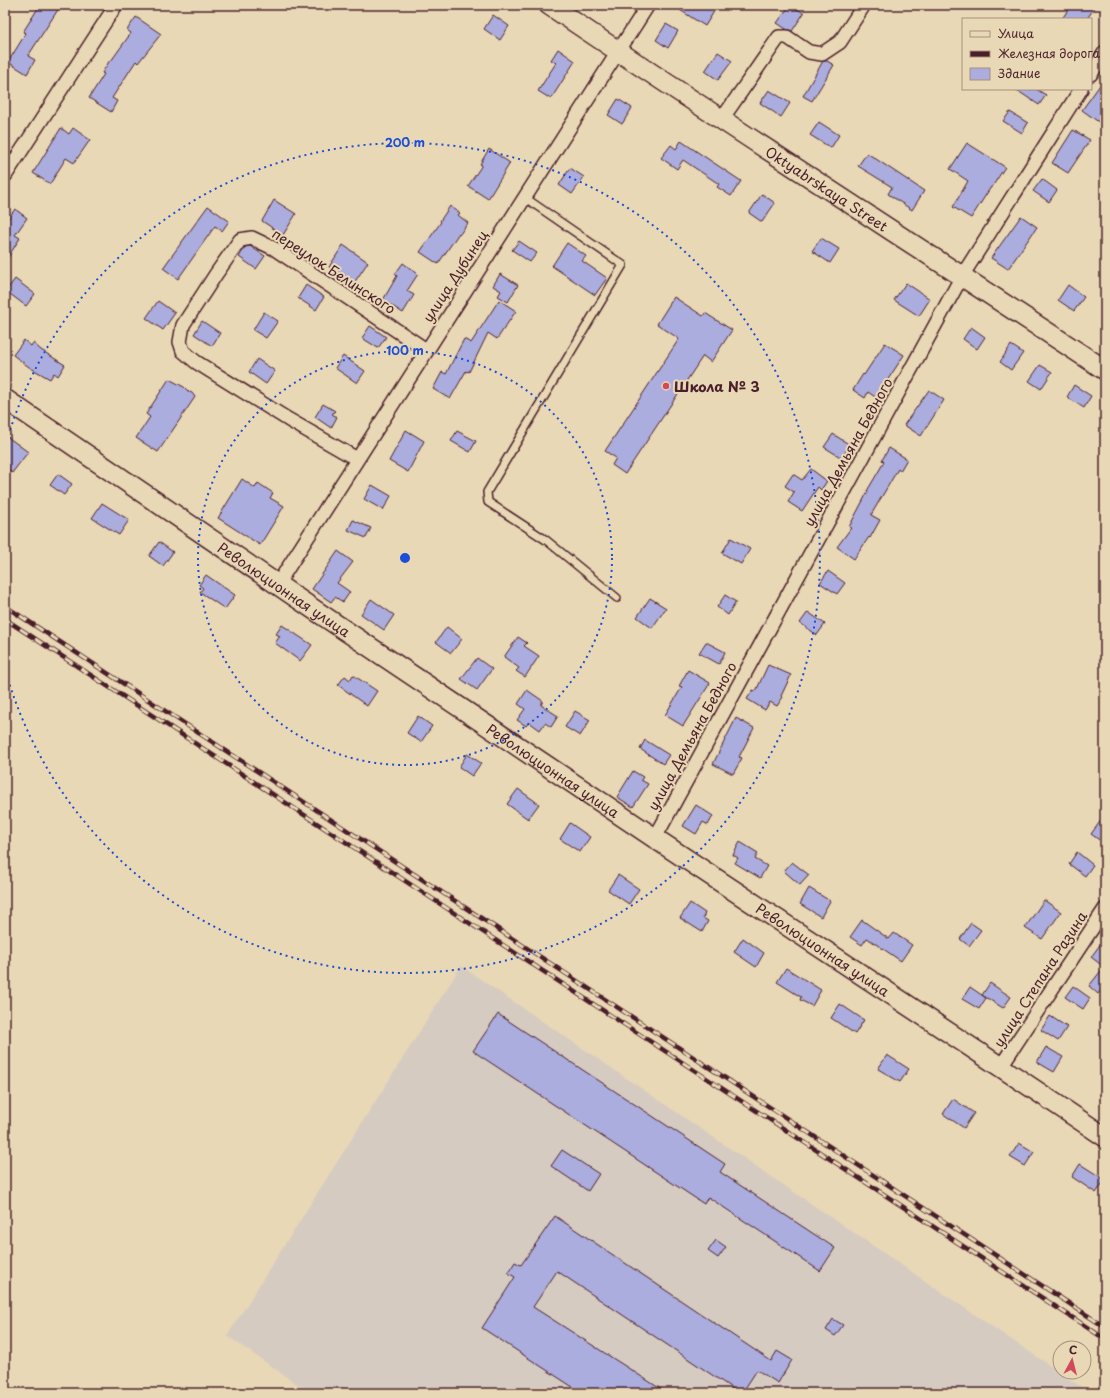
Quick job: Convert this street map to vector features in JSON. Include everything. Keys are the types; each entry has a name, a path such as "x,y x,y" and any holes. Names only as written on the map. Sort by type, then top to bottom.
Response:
{"street":[{"path":"5,176 116,5"},
{"name":"Oktyabrskaya Street","path":"549,5 1105,370"},
{"name":"улица Дубинец","path":"277,585 617,51 648,5"},
{"path":"722,119 779,36 787,37 808,52 822,54 840,42 864,5"},
{"path":"1092,72 1105,52"},
{"name":"улица Демьяна Бедного","path":"655,838 962,276 1081,90"},
{"name":"переулок Белинского","path":"357,460 196,362 183,351 180,342 183,325 201,296 240,240 252,238 275,249 426,350"},
{"name":"Революционная улица","path":"5,399 277,585 655,838 1001,1066 1105,1137"},
{"name":"улица Степана Разина","path":"1001,1066 1105,910"}],"lane":[{"path":"524,197 623,265 487,492 488,502 546,540 617,598"}],"shaded area":[{"path":"461,966 1052,1367 1052,1380 1071,1380 1090,1393 310,1393 227,1336"}],"building":[{"path":"40,5 61,5 28,56 35,60 27,74 8,62 26,33 23,32"},
{"path":"672,5 718,5 705,26"},
{"path":"790,5 804,13 792,31 777,23"},
{"path":"1071,5 1096,5 1088,18 1063,18"},
{"path":"493,15 509,26 500,40 484,29"},
{"path":"136,17 161,34 138,63 136,61 112,98 117,101 111,112 89,98 104,74 102,73 110,60 111,61 131,33 127,30"},
{"path":"666,24 678,31 668,48 656,40"},
{"path":"558,49 575,61 551,99 538,91 556,63 551,60"},
{"path":"718,52 732,61 718,80 705,71"},
{"path":"823,61 827,61 834,65 812,101 803,96"},
{"path":"1105,78 1105,115 1100,123 1082,110"},
{"path":"769,90 790,103 781,117 760,103"},
{"path":"1016,90 1038,90 1046,95 1039,105"},
{"path":"618,99 632,108 622,124 608,115"},
{"path":"1010,112 1028,123 1022,133 1003,121"},
{"path":"819,122 839,135 831,148 810,135"},
{"path":"61,128 69,134 73,128 90,140 74,163 66,158 50,184 33,173"},
{"path":"1073,130 1090,140 1068,173 1052,163"},
{"path":"681,141 741,181 731,196 717,187 719,184 683,160 677,169 661,158 671,145 676,149"},
{"path":"967,143 1005,167 971,218 953,207 968,181 950,169"},
{"path":"489,149 510,163 488,199 468,186 482,165 480,164"},
{"path":"867,153 924,191 912,210 888,194 892,187 858,166"},
{"path":"570,168 584,177 572,194 559,185"},
{"path":"1042,179 1057,190 1049,202 1033,191"},
{"path":"762,194 775,203 762,222 749,213"},
{"path":"274,200 296,214 283,235 262,221"},
{"path":"208,206 229,221 222,231 215,226 178,279 163,268"},
{"path":"450,206 460,213 458,215 468,223 460,234 459,233 438,264 420,252 441,222 440,221"},
{"path":"15,209 27,218 15,235 20,238 5,262 5,223"},
{"path":"1021,216 1037,227 1008,269 991,258"},
{"path":"821,238 839,249 830,263 812,251"},
{"path":"519,241 537,253 530,262 512,250"},
{"path":"567,243 586,256 582,261 607,278 595,295 552,266"},
{"path":"343,245 368,262 354,283 329,267"},
{"path":"250,246 265,256 256,269 239,257 245,247"},
{"path":"403,263 418,274 407,291 414,295 403,313 383,300 397,276 395,274"},
{"path":"500,274 518,285 508,302 498,296 501,291 493,286"},
{"path":"15,279 35,294 26,306 6,291"},
{"path":"906,283 930,299 919,316 894,300"},
{"path":"306,285 324,297 316,310 298,298"},
{"path":"1068,285 1084,297 1074,311 1058,300"},
{"name":"Школа № 3","path":"674,297 703,316 705,313 732,330 711,362 703,356 625,474 612,465 616,458 605,451 679,339 657,324"},
{"path":"499,300 516,311 497,339 488,333 469,372 466,371 450,399 433,389 442,372 446,374 464,339 471,343"},
{"path":"158,301 175,313 163,330 146,318"},
{"path":"264,312 278,321 266,338 253,330"},
{"path":"202,321 220,333 212,346 194,334"},
{"path":"370,326 386,337 378,348 362,338"},
{"path":"971,327 985,337 977,349 963,339"},
{"path":"24,340 31,346 33,343 41,350 65,365 58,376 54,373 50,379 29,367 13,355"},
{"path":"885,343 904,355 883,387 885,389 878,399 868,392 865,398 853,390"},
{"path":"1011,345 1023,353 1011,370 1000,362"},
{"path":"343,356 365,371 357,383 335,368"},
{"path":"257,359 275,371 266,384 249,372"},
{"path":"1040,365 1052,372 1041,389 1029,381"},
{"path":"169,379 184,387 195,397 158,452 136,438 150,417 146,414"},
{"path":"1074,385 1091,396 1084,408 1067,397"},
{"path":"929,390 944,400 921,436 904,425"},
{"path":"323,404 335,411 332,414 337,417 331,428 315,417"},
{"path":"406,430 424,441 408,472 389,461"},
{"path":"457,431 476,441 470,452 451,441"},
{"path":"833,434 850,445 842,458 824,447"},
{"path":"5,435 28,452 12,473 5,467"},
{"path":"889,448 907,459 900,471 898,469 871,515 880,520 870,538 869,537 854,559 837,547 851,528 849,527 867,491 884,462 882,460"},
{"path":"811,469 827,481 821,490 818,487 802,511 788,502 794,492 785,486 793,474 802,480"},
{"path":"58,474 72,484 64,495 50,485"},
{"path":"242,479 255,488 258,483 273,493 270,498 284,506 260,545 218,518"},
{"path":"372,485 391,496 383,510 364,499"},
{"path":"102,503 129,520 119,535 92,518"},
{"path":"353,520 371,528 366,538 348,530"},
{"path":"731,538 750,549 741,564 722,553"},
{"path":"159,542 173,552 163,566 149,556"},
{"path":"338,551 353,562 337,583 350,592 343,602 335,597 331,602 312,589"},
{"path":"828,571 845,583 837,594 820,583"},
{"path":"206,575 235,595 225,609 200,592 203,588 199,585"},
{"path":"725,595 736,602 728,615 717,607"},
{"path":"650,598 666,608 652,628 637,617"},
{"path":"371,599 394,615 384,630 361,614"},
{"path":"808,612 825,624 817,635 800,623"},
{"path":"282,625 312,645 300,661 275,643 280,636 276,634"},
{"path":"447,627 462,639 451,653 436,642"},
{"path":"518,637 527,643 524,646 539,656 525,677 516,671 519,668 504,657"},
{"path":"706,642 725,652 719,664 699,653"},
{"path":"477,658 492,669 477,690 461,679"},
{"path":"768,665 791,675 781,696 783,697 777,706 770,702 765,710 747,699 753,690 756,691"},
{"path":"688,670 710,683 683,726 665,715 682,687 679,686"},
{"path":"353,675 377,691 367,706 338,685 345,676 350,680"},
{"path":"527,690 543,701 541,705 558,716 551,727 545,723 540,730 529,722 526,726 517,720 525,709 518,704"},
{"path":"575,711 590,720 580,736 565,727"},
{"path":"418,716 432,726 421,742 407,733"},
{"path":"736,718 754,728 739,757 742,758 733,774 713,764"},
{"path":"645,740 669,755 663,764 640,749"},
{"path":"467,754 481,763 472,776 459,767"},
{"path":"633,771 643,777 641,780 648,784 633,807 617,797"},
{"path":"518,789 539,804 528,819 507,804"},
{"path":"696,805 713,816 708,825 703,822 696,834 683,826"},
{"path":"1105,815 1105,844 1091,834"},
{"path":"570,823 590,837 580,852 560,839"},
{"path":"740,842 758,853 755,859 767,866 760,878 735,863 738,858 733,855"},
{"path":"1077,852 1093,865 1085,876 1069,864"},
{"path":"792,862 809,875 800,885 784,871"},
{"path":"618,875 639,889 629,904 608,890"},
{"path":"809,888 830,901 821,917 800,904"},
{"path":"1044,900 1061,912 1042,939 1025,928"},
{"path":"690,903 705,913 703,918 708,921 702,932 680,918"},
{"path":"862,920 889,939 894,933 912,945 901,961 867,938 862,945 850,937"},
{"path":"971,923 981,930 969,946 960,939"},
{"path":"743,938 764,953 756,967 734,952"},
{"path":"1105,938 1105,985 1098,994 1089,986 1104,967 1091,957"},
{"path":"786,968 821,990 812,1006 800,1000 801,997 777,982"},
{"path":"990,983 1011,997 1003,1008 982,995"},
{"path":"1073,986 1090,998 1083,1009 1065,997"},
{"path":"970,987 986,998 979,1009 962,999"},
{"path":"840,1004 864,1020 855,1034 831,1018"},
{"path":"498,1014 725,1164 720,1172 835,1248 820,1271 708,1197 704,1204 473,1051"},
{"path":"1050,1016 1067,1027 1058,1041 1041,1030"},
{"path":"1046,1047 1063,1057 1054,1072 1037,1062"},
{"path":"887,1055 909,1069 900,1082 878,1069"},
{"path":"953,1099 974,1113 964,1128 943,1114"},
{"path":"1019,1143 1034,1152 1025,1166 1010,1157"},
{"path":"562,1150 599,1174 588,1191 551,1166"},
{"path":"1080,1164 1105,1180 1096,1193 1072,1177"},
{"path":"555,1216 771,1361 777,1351 792,1360 778,1383 757,1370 742,1393 739,1393 557,1271 533,1307 667,1393 582,1393 482,1328 515,1277 508,1273 515,1262 521,1265"},
{"path":"716,1240 726,1247 718,1258 708,1251"},
{"path":"833,1319 843,1325 835,1336 826,1330"}],"railway":[{"path":"5,606 1105,1327"},
{"path":"5,619 1105,1339"}],"place":[{"name":"Школа № 3","path":"666,386"}]}
